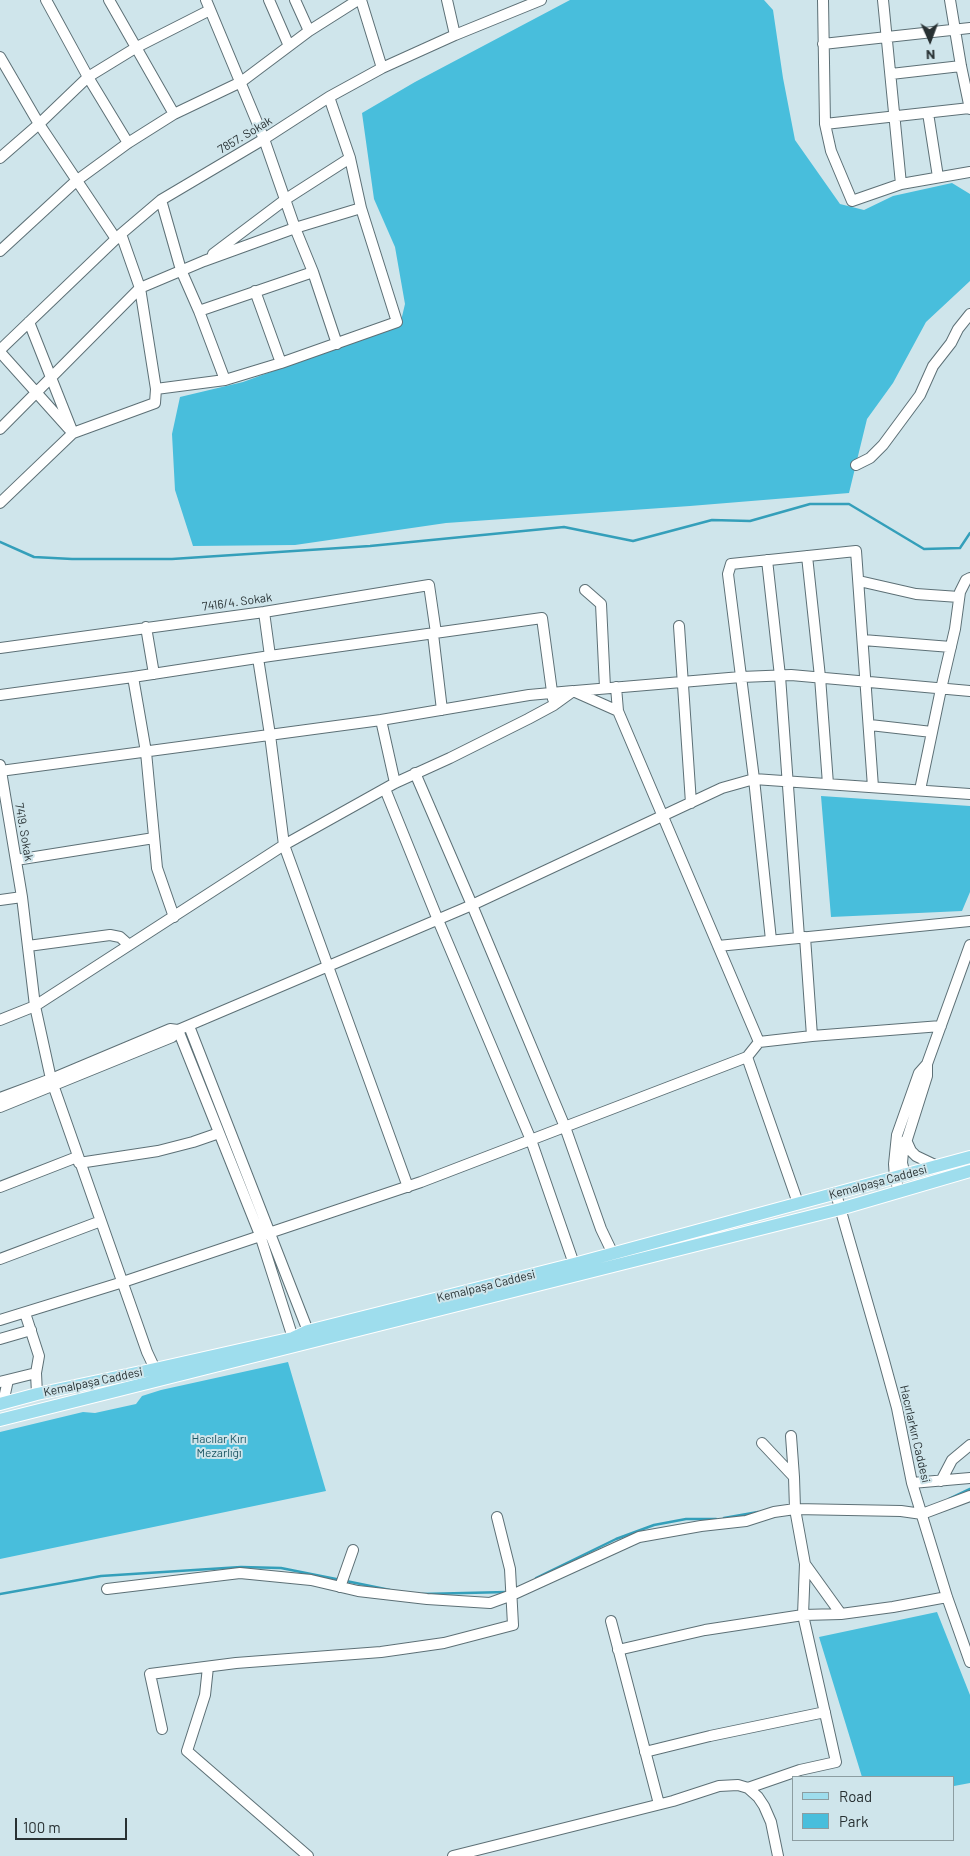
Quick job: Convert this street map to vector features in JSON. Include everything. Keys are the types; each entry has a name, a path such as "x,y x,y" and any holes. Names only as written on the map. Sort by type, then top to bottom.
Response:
{"main road":[{"name":"Kemalpaşa Caddesi","path":"2,1404 37,1394 155,1370 293,1338 308,1331 613,1254 970,1157"},
{"name":"Kemalpaşa Caddesi","path":"0,1420 840,1209 970,1171"},
{"path":"900,1176 904,1189"}],"street":[{"path":"46,0 88,77 128,143"},
{"path":"109,0 174,114"},
{"path":"270,0 289,46"},
{"path":"295,0 309,31"},
{"path":"0,251 76,181 128,143 174,114 241,82 309,31 359,0 382,68"},
{"path":"447,0 455,35"},
{"name":"7857. Sokak","path":"0,351 119,236 161,200 264,139 329,97 382,68 528,3 542,0"},
{"path":"823,0 825,124 831,151 852,201 901,184 970,172"},
{"path":"882,0 901,184"},
{"path":"825,124 970,108 960,66 950,0"},
{"path":"0,158 88,77 208,5 264,139 295,228 313,272 337,344"},
{"path":"823,44 970,28"},
{"path":"0,57 39,124 76,181 119,236 140,288 156,389 154,403 73,433 0,503"},
{"path":"891,74 960,66"},
{"path":"156,389 225,380 281,363 397,322 361,208 350,158 329,97"},
{"path":"928,113 938,177"},
{"path":"204,260 286,199 350,158"},
{"path":"161,200 181,270 225,380"},
{"path":"0,429 140,288 204,260 295,228 361,208"},
{"path":"199,311 313,272"},
{"path":"255,291 281,363"},
{"path":"856,465 870,458 884,445 920,395 933,366 970,314"},
{"path":"29,322 73,433"},
{"path":"0,351 73,433"},
{"path":"771,940 754,779 728,574 730,564 856,551 867,682 873,787"},
{"path":"807,556 820,677 828,784"},
{"path":"767,560 780,676 812,1036"},
{"path":"920,790 955,629 959,597 966,580 970,578"},
{"path":"859,580 916,594 959,597"},
{"name":"7416/4. Sokak","path":"0,648 264,612 429,585 434,633"},
{"path":"585,590 601,604 610,687 618,711 759,1042"},
{"path":"264,612 270,656"},
{"path":"0,695 542,618 554,705"},
{"path":"679,626 691,803"},
{"path":"146,627 154,674"},
{"path":"434,633 442,710"},
{"path":"863,640 951,647"},
{"path":"258,658 284,845 327,968 408,1186"},
{"path":"133,677 146,752 158,868 174,917"},
{"path":"0,769 146,752 381,720 552,693 683,681 741,677 820,677 970,691"},
{"path":"0,1020 35,1006 284,845 395,782 450,758 554,705 573,692"},
{"path":"573,692 618,711"},
{"path":"381,720 395,782"},
{"path":"870,725 932,732"},
{"name":"7419. Sokak","path":"0,769 22,897 35,1006 52,1083 78,1160 155,1370"},
{"path":"415,774 565,1127 601,1229 613,1254"},
{"path":"0,1107 52,1083 172,1037 178,1030 472,905 722,788 754,779 970,794"},
{"path":"385,789 531,1140 574,1264"},
{"path":"16,860 154,838"},
{"path":"0,900 22,897"},
{"path":"718,946 970,921"},
{"path":"28,946 110,935 120,937 129,945"},
{"path":"900,1176 906,1140 927,1076 927,1064 970,945"},
{"path":"958,979 970,977"},
{"path":"189,1026 265,1234 293,1338"},
{"path":"0,1320 122,1282 408,1186 747,1057 759,1042 941,1026"},
{"path":"178,1030 219,1133 308,1331"},
{"path":"747,1057 798,1203"},
{"path":"900,1176 894,1152 897,1135 919,1072 927,1064"},
{"path":"0,1098 52,1083"},
{"path":"0,1188 78,1160 158,1151 219,1133"},
{"path":"906,1140 911,1151 916,1156 937,1166"},
{"name":"Hacırlarkırı Caddesi","path":"836,1194 890,1382 912,1484 947,1597 970,1662"},
{"path":"0,1259 101,1221"},
{"path":"25,1313 39,1356 36,1373 37,1394"},
{"path":"0,1339 31,1330"},
{"path":"2,1404 4,1381 36,1373"},
{"path":"748,1788 800,1770 836,1762 803,1616 805,1564 796,1509 792,1436"},
{"path":"762,1443 794,1477"},
{"path":"941,1481 952,1460 970,1445"},
{"path":"912,1484 970,1478"},
{"path":"107,1588 240,1573 341,1582 358,1591 427,1599 490,1603 639,1537 701,1526 746,1521 774,1512 796,1509 901,1511 922,1514 970,1496"},
{"path":"162,1729 150,1674 236,1663 381,1652 444,1643 513,1625 510,1570 497,1517"},
{"path":"341,1582 353,1550"},
{"path":"805,1564 841,1614"},
{"path":"618,1650 705,1630 803,1616 841,1614 893,1607 947,1597"},
{"path":"611,1620 658,1804"},
{"path":"208,1667 204,1695 188,1751 308,1856"},
{"path":"645,1752 710,1736 825,1712"},
{"path":"452,1856 658,1804 719,1786 738,1785 748,1788 758,1797 771,1822 778,1856"}],"green space":[{"path":"570,0 764,0 773,10 795,140 840,204 864,210 893,196 952,183 970,194 970,281 926,322 893,383 867,419 849,493 446,523 295,545 193,546 175,490 172,434 180,397 243,382 400,325 405,304 395,247 374,199 362,113 415,82"},
{"path":"821,796 970,806 970,892 962,911 831,917"},
{"name":"Hacılar Kırı Mezarlığı","path":"288,1362 326,1491 0,1559 0,1432 83,1412 95,1413 136,1404 142,1396 161,1390"},
{"path":"937,1612 970,1695 970,1783 955,1786 955,1776 862,1776 819,1637"}],"waterway":[{"path":"0,542 34,557 172,559 370,546 564,527 633,541 712,520 750,521 810,504 849,504 924,549 960,548 970,533"},
{"path":"949,1499 970,1489"},
{"path":"724,1518 758,1512"},
{"path":"536,1578 616,1539 654,1525 686,1519 716,1519"},
{"path":"0,1594 101,1576 241,1567 281,1568 341,1580"},
{"path":"346,1581 390,1590"},
{"path":"422,1594 507,1592"}]}
